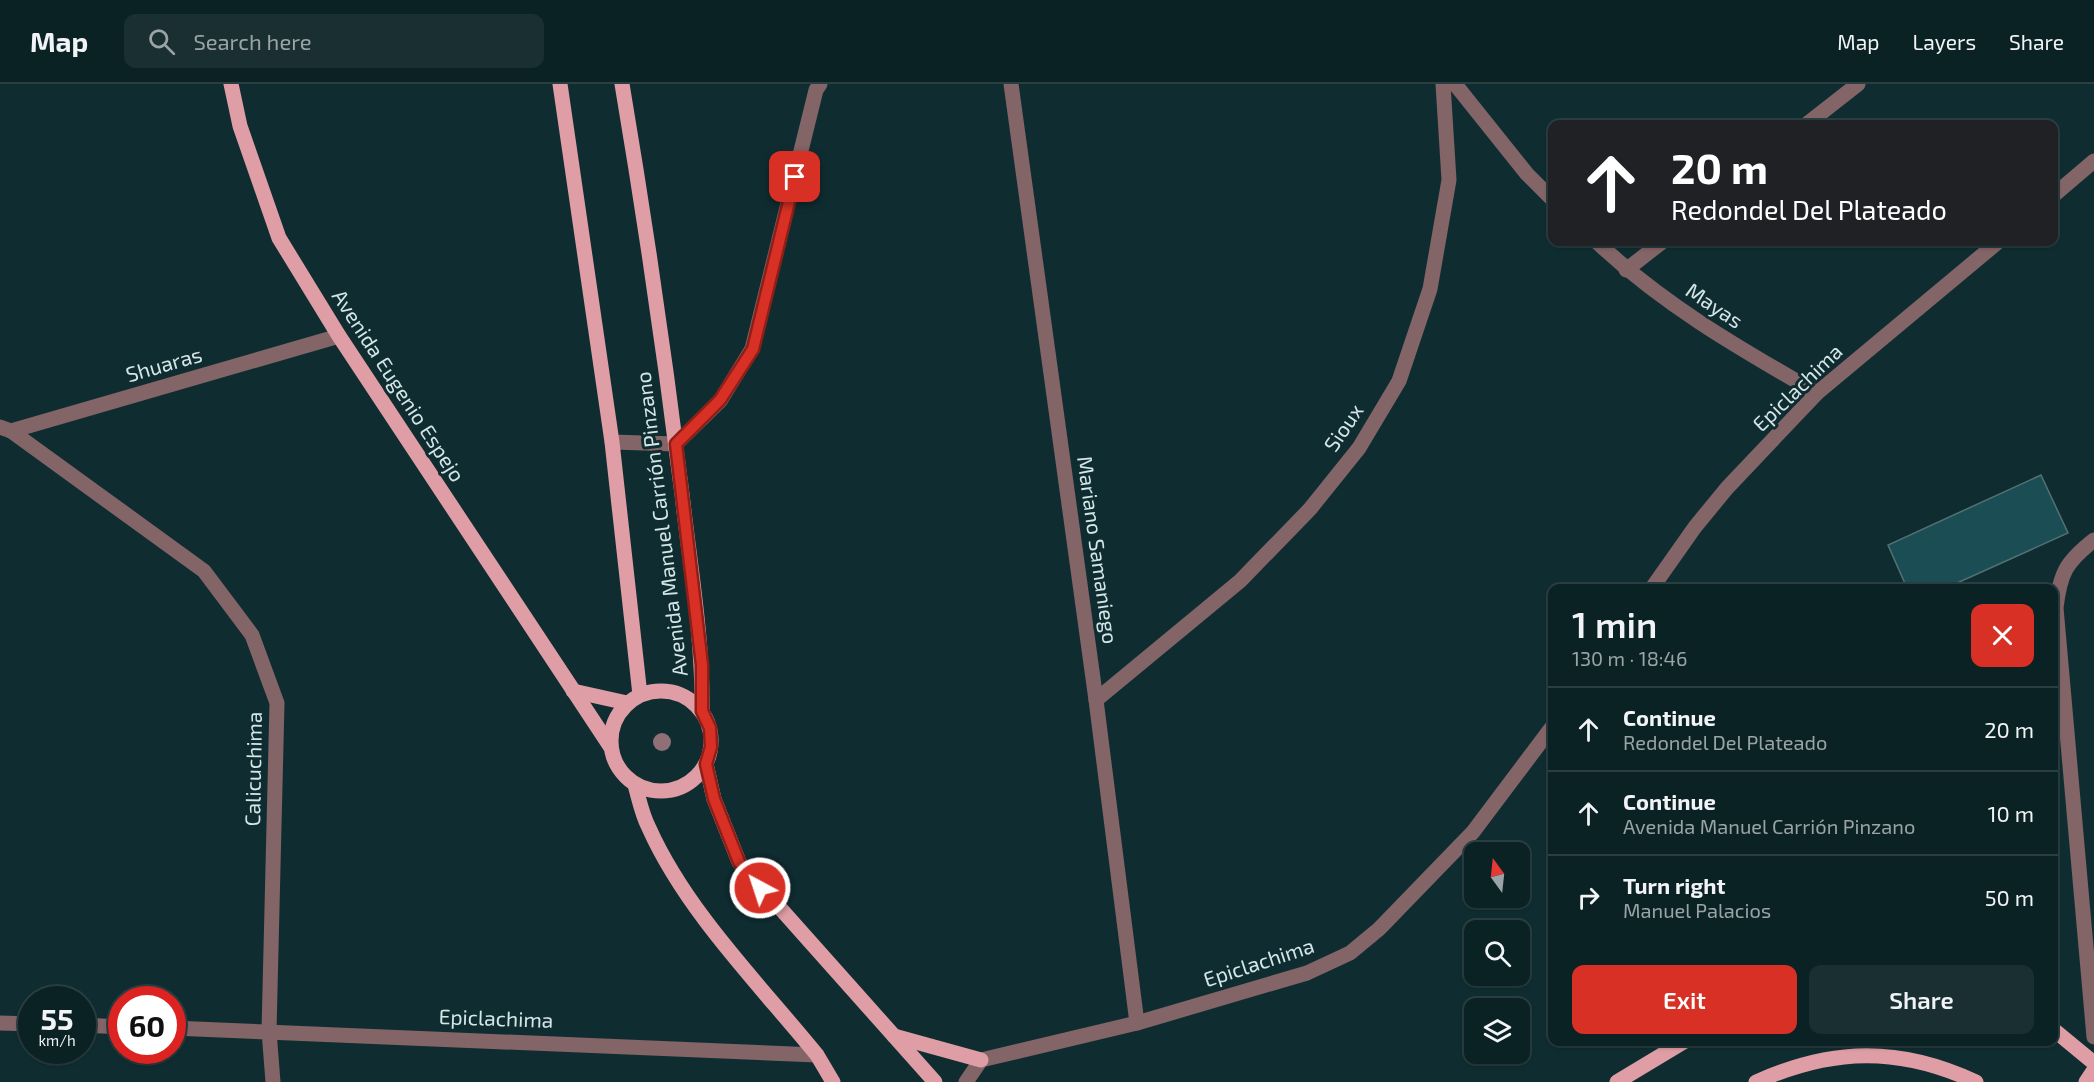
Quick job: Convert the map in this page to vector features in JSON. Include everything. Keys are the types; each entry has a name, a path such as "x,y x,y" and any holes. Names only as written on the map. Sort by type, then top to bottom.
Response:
{"main road":[{"name":"Avenida Eugenio Espejo","path":"231,84 240,126 279,238 339,336 610,746"},
{"name":"Avenida Manuel Carrión Pinzano","path":"560,84 612,442 634,699"},
{"name":"Avenida Manuel Carrión Pinzano","path":"622,84 676,444 702,665 702,711"},
{"path":"573,691 634,699"},
{"path":"657,691 674,692 690,699 702,711 710,728 711,747 706,764 696,779 681,788 666,792 650,791 635,785 623,775 614,761 610,746 617,715 634,699 657,691"},
{"path":"706,764 714,799 739,862 935,1082"},
{"path":"635,785 647,825 692,904 817,1055 833,1082"},
{"path":"2058,1033 2094,1063"},
{"path":"893,1036 981,1060"},
{"path":"1617,1082 1676,1046"},
{"path":"1756,1082 1792,1066 1856,1054 1908,1059 1976,1082"},
{"path":"2086,1082 2094,1070"}],"street":[{"path":"612,442 676,444 720,400 753,349 816,90 820,84"},
{"name":"Mariano Samaniego","path":"1011,84 1096,700 1137,1023"},
{"name":"Sioux","path":"1096,700 1240,581 1310,509 1359,448 1399,381 1430,289 1449,180 1443,84"},
{"path":"1455,84 1527,174 1548,195"},
{"path":"1812,120 1858,84"},
{"path":"2058,192 2094,161"},
{"name":"Mayas","path":"1601,246 1626,270 1718,337 1817,393"},
{"path":"1626,270 1657,246"},
{"name":"Epiclachima","path":"1655,584 1695,527 1727,488 1817,393 1993,246"},
{"name":"Shuaras","path":"6,429 339,336"},
{"name":"Calicuchima","path":"6,429 204,571 252,634 277,703 269,1031 273,1082"},
{"path":"2058,589 2059,580 2072,558 2094,540"},
{"path":"2058,631 2094,1036"},
{"name":"Epiclachima","path":"981,1060 1137,1023 1307,973 1350,953 1379,929 1473,832 1548,732"},
{"path":"0,1023 18,1024"},
{"name":"Epiclachima","path":"186,1028 817,1055"},
{"path":"966,1082 981,1060"}],"building":[{"path":"2041,475 2068,533 1955,584 1905,584 1888,545"}],"route":[{"path":"760,888 739,862 714,799 706,764 711,747 710,728 702,711 702,665 676,444 720,400 753,349 795,177"}]}
